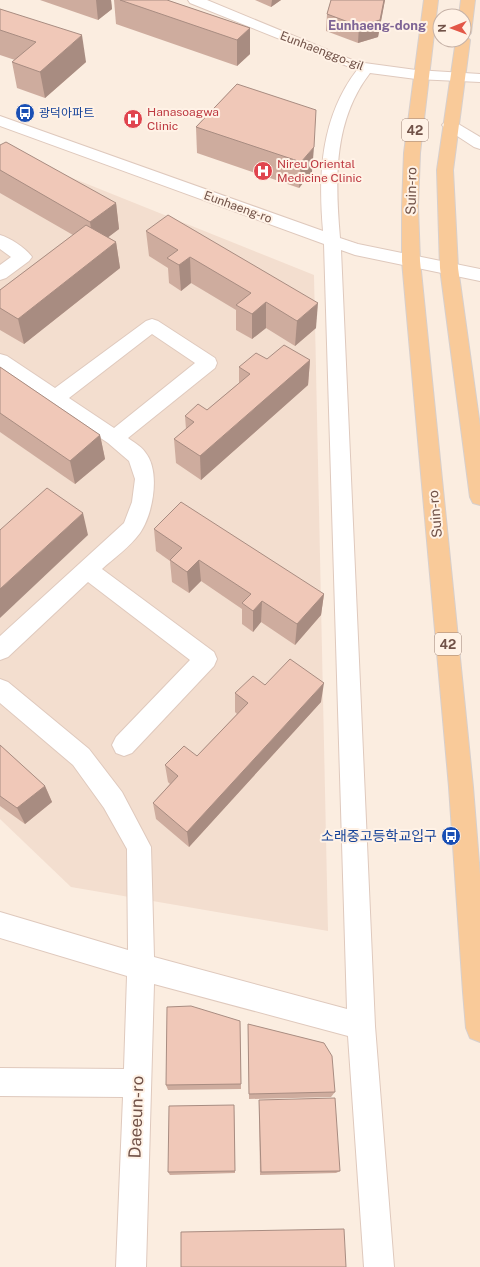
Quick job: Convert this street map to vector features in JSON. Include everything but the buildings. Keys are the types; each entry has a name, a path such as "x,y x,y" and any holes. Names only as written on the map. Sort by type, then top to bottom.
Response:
{"main road":[{"name":"Suin-ro","path":"431,0 412,153 410,207 411,261 461,780 476,992 480,1028"},
{"name":"42","path":"462,48 450,125 445,170 449,268 480,498"}],"street":[{"name":"Eunhaenggo-gil","path":"195,0 339,60 366,68 421,75 480,78"},
{"path":"366,68 349,90 334,132 328,206 332,241 361,1026 379,1267"},
{"name":"Eunhaeng-ro","path":"0,121 332,241 372,254 480,275"},
{"path":"450,125 480,144"},
{"path":"0,241 23,257 0,274"},
{"path":"55,398 152,325 208,363 115,438"},
{"path":"0,361 115,438 138,457 145,479 142,502 132,528 0,650"},
{"path":"87,570 206,659 124,745"},
{"name":"Daeeun-ro","path":"0,689 81,757 113,800 139,847 141,967 137,1083 125,1266"},
{"path":"0,925 141,967 361,1026"},
{"path":"0,1082 137,1083"}],"shaded area":[{"path":"0,149 314,275 328,931 71,887 0,819"}],"place":[{"name":"광덕아파트","path":"25,113"},
{"name":"Hanasoagwa Clinic","path":"133,119"},
{"name":"Nireu Oriental Medicine Clinic","path":"263,171"},
{"name":"소래중고등학교입구","path":"451,836"}],"district":[{"name":"Eunhaeng-dong","path":"377,25"}]}
